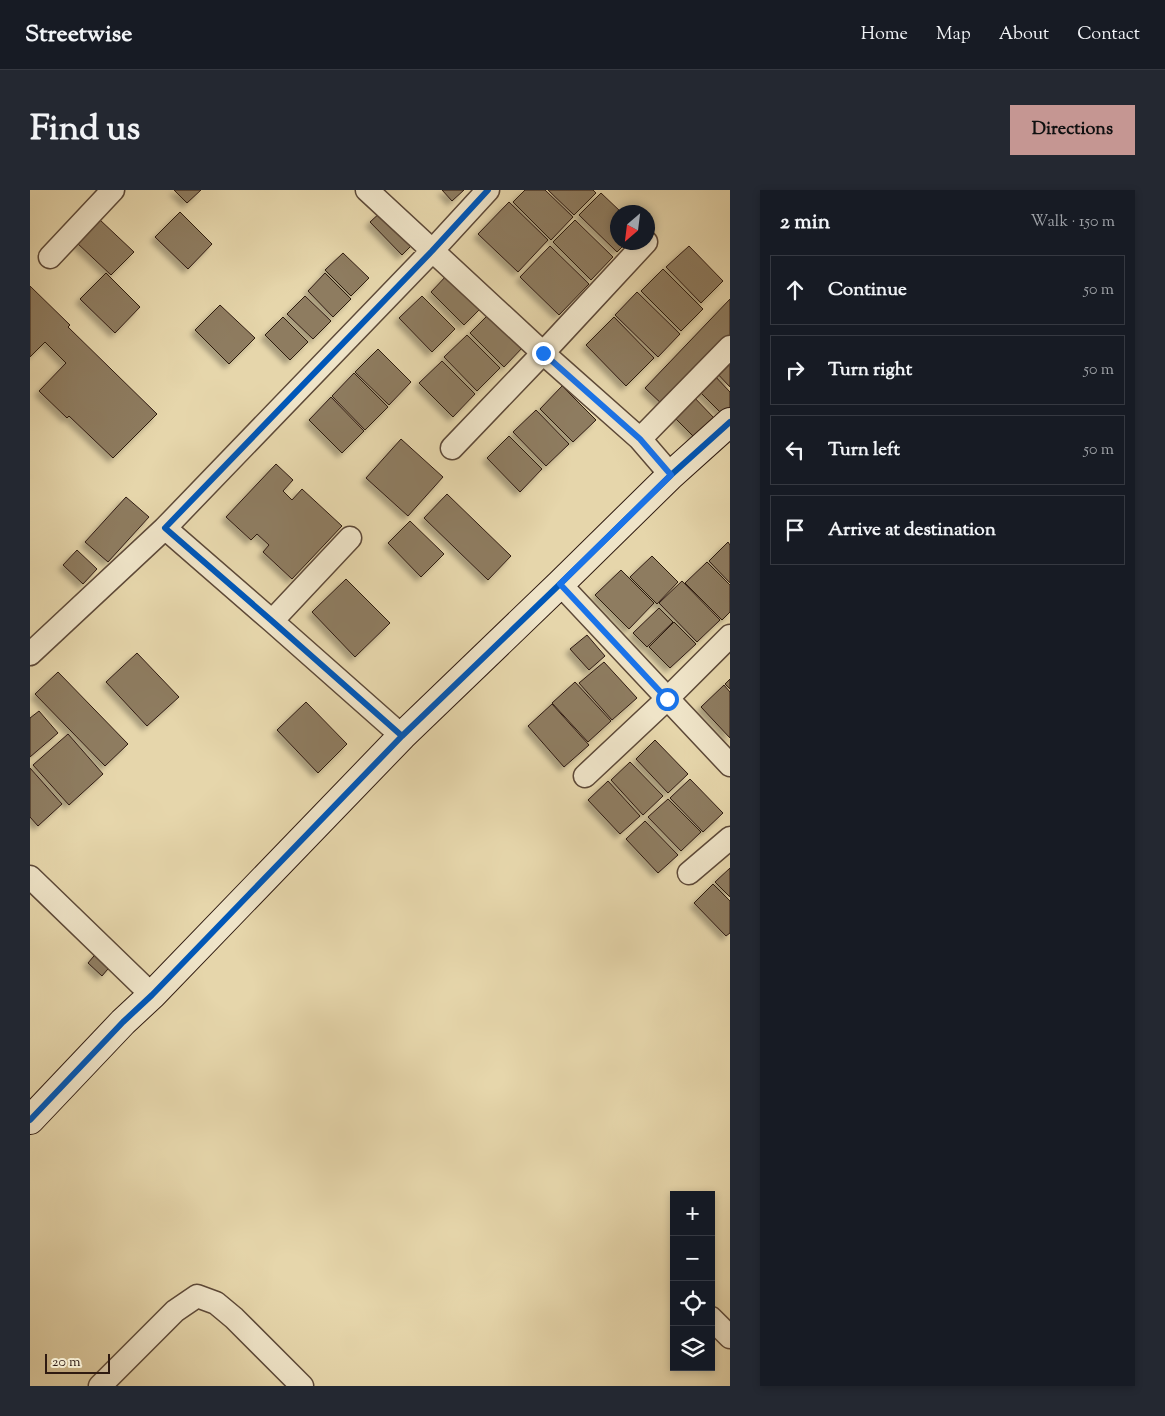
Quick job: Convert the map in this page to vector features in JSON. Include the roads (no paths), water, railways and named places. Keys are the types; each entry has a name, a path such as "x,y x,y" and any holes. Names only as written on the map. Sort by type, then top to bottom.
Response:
{"street":[{"path":"50,257 113,190"},
{"path":"367,190 543,353 640,439 671,475"},
{"path":"30,654 165,528 432,251 488,190"},
{"path":"452,448 640,250"},
{"path":"640,439 730,347"},
{"path":"30,1120 402,736 671,475 730,422"},
{"path":"165,528 402,736"},
{"path":"272,621 350,538"},
{"path":"560,584 730,764"},
{"path":"584,776 667,699 730,636"},
{"path":"690,873 730,838"},
{"path":"30,876 152,995"},
{"path":"100,1386 175,1310 197,1296 216,1303 234,1318 302,1386"},
{"path":"715,1322 730,1337"}]}
